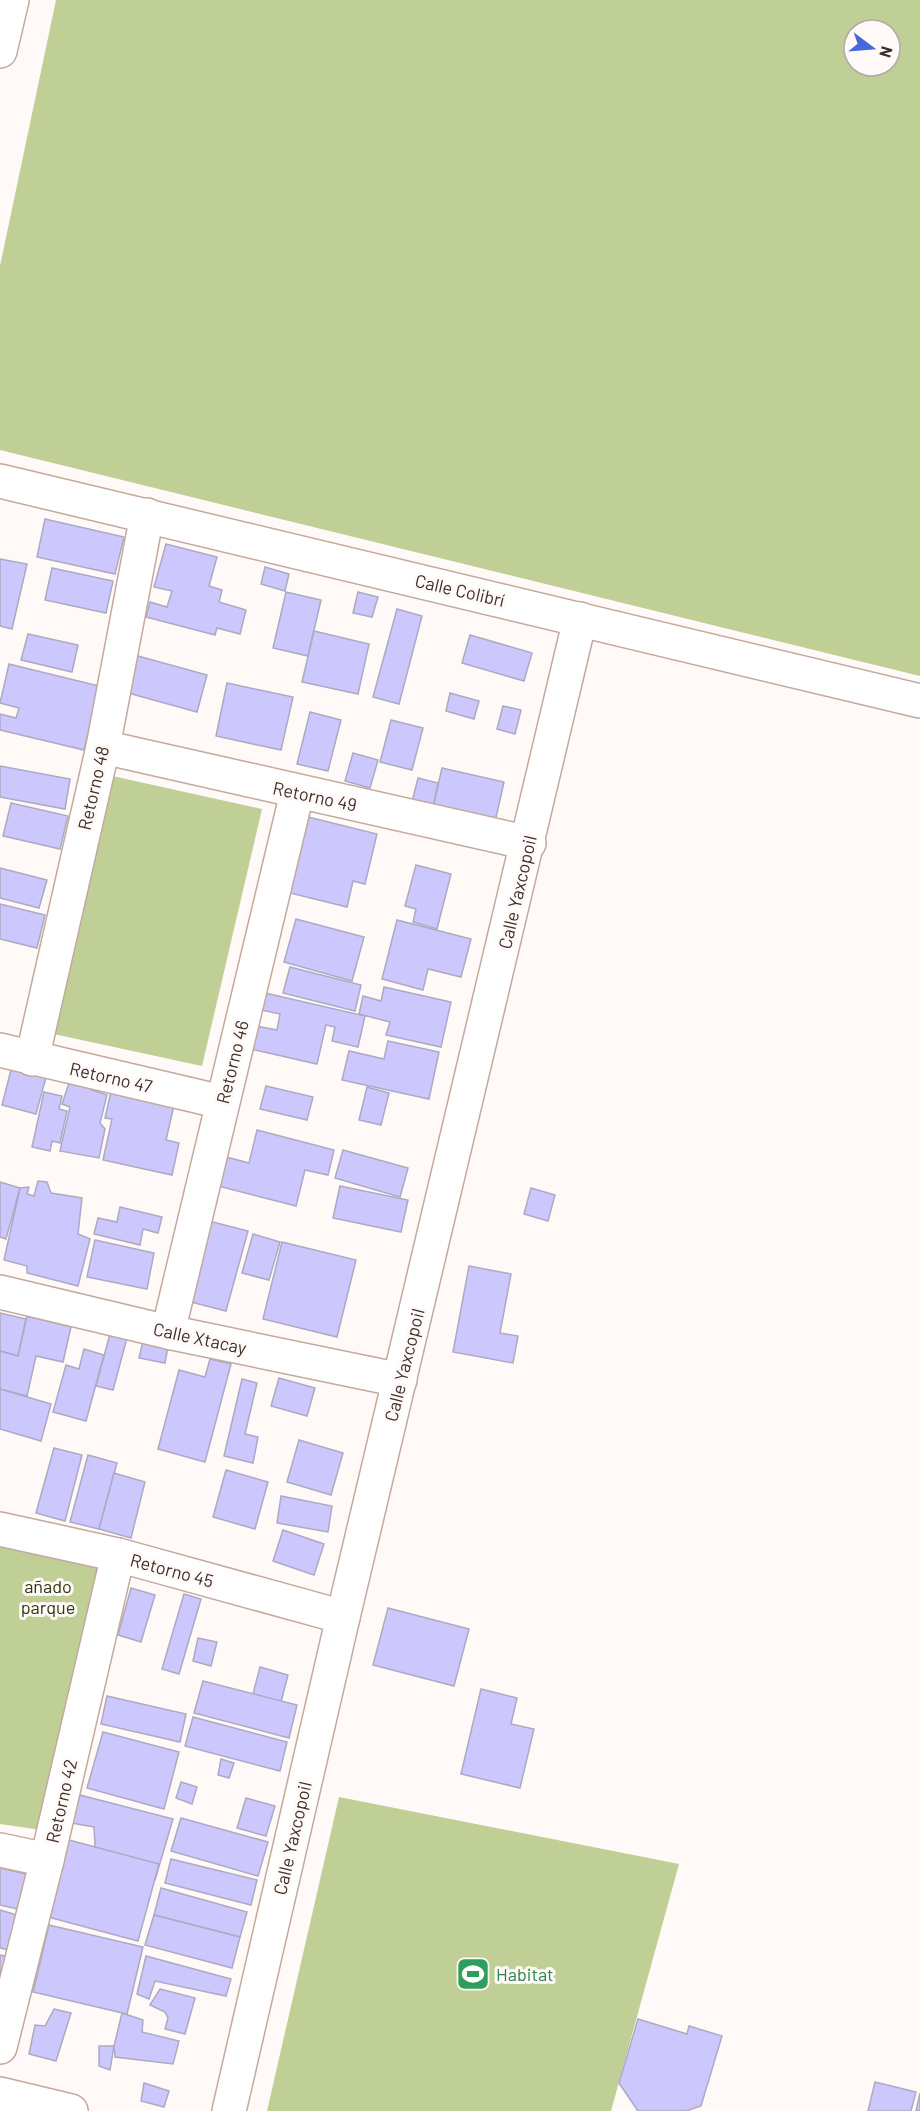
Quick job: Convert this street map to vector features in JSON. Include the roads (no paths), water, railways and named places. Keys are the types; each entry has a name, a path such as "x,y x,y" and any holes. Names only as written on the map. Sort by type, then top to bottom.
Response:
{"street":[{"path":"0,51 12,0"},
{"name":"Calle Colibrí","path":"0,481 920,701"},
{"name":"Retorno 48","path":"32,1059 103,747 147,515"},
{"name":"Calle Yaxcopoil","path":"229,2111 343,1617 529,843 580,619"},
{"name":"Retorno 49","path":"103,747 297,793 529,843"},
{"name":"Retorno 46","path":"168,1332 297,793"},
{"name":"Retorno 47","path":"0,1050 222,1102"},
{"name":"Calle Xtacay","path":"0,1292 168,1332 400,1380"},
{"name":"Retorno 45","path":"0,1529 118,1555 343,1617"},
{"name":"Retorno 42","path":"0,2047 47,1860 118,1555"},
{"path":"0,1850 47,1860"},
{"path":"0,2094 37,2107 70,2111"}],"place":[{"name":"Habitat","path":"473,1974"}],"park label":[{"name":"añado parque","path":"48,1596"}]}
